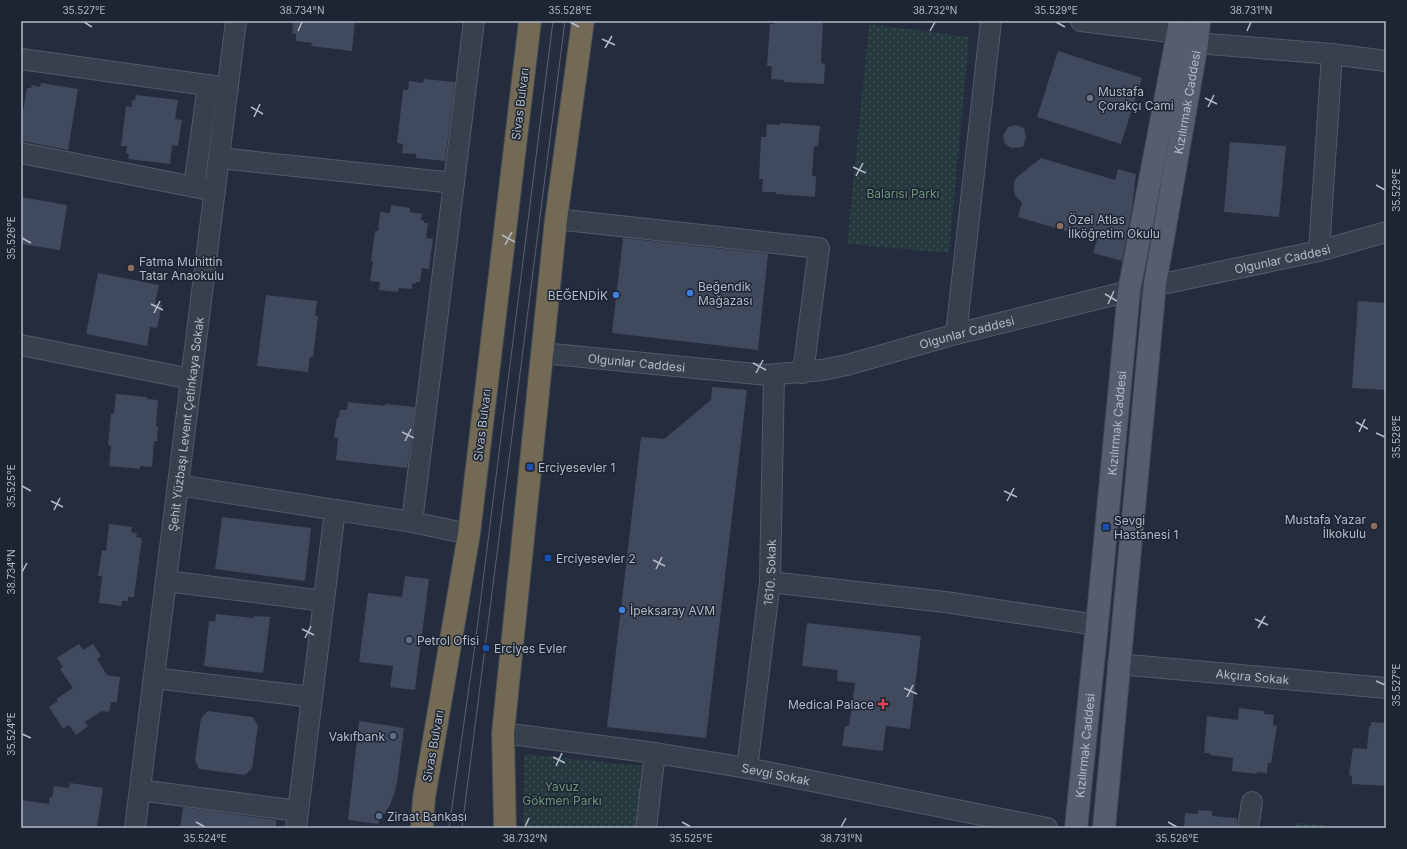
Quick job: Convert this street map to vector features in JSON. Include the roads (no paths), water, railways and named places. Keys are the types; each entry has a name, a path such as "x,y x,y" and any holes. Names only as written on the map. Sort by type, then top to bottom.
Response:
{"highway":[{"name":"Sivas Bulvarı","path":"422,828 424,798 469,534 530,21"},
{"path":"505,828 503,733 556,219 583,21"},
{"path":"405,828 424,798"}],"main road":[{"name":"Kızılırmak Caddesi","path":"1076,828 1129,291 1185,32 1199,21"},
{"name":"Kızılırmak Caddesi","path":"1104,828 1118,664 1155,284 1185,32"}],"street":[{"name":"Şehit Yüzbaşı Levent Çetinkaya Sokak","path":"135,828 236,21"},
{"path":"412,522 474,21"},
{"path":"956,334 991,21"},
{"path":"1081,21 1185,32 1386,61"},
{"path":"1319,251 1332,54"},
{"path":"21,59 228,88"},
{"path":"194,187 208,85"},
{"path":"21,153 215,191"},
{"path":"219,158 454,183"},
{"path":"556,219 819,248 803,373"},
{"name":"Olgunlar Caddesi","path":"542,353 774,375 803,373 847,365 956,334 1155,284 1319,251 1386,232"},
{"path":"21,345 191,379"},
{"name":"1610. Sokak","path":"747,768 770,582 774,375"},
{"path":"178,485 412,522 469,534"},
{"path":"140,790 297,820 335,510"},
{"path":"166,581 324,601"},
{"path":"770,582 945,602 1097,625"},
{"name":"Akçıra Sokak","path":"1118,664 1386,688"},
{"path":"154,678 312,697"},
{"name":"Sevgi Sokak","path":"503,733 655,753 747,768 1047,828"},
{"path":"646,828 655,753"},
{"path":"1248,828 1252,802"}],"tram line":[{"path":"449,828 475,645 553,21"},
{"path":"462,828 565,21"}],"place":[{"name":"Mustafa Çorakçı Cami","path":"1090,98"},
{"name":"Özel Atlas İlköğretim Okulu","path":"1060,226"},
{"name":"Fatma Muhittin Tatar Anaokulu","path":"131,268"},
{"name":"Beğendik Mağazası","path":"690,293"},
{"name":"BEĞENDİK","path":"616,295"},
{"name":"Erciyesevler 1","path":"530,467"},
{"name":"Mustafa Yazar İlkokulu","path":"1374,526"},
{"name":"Sevgi Hastanesi 1","path":"1106,527"},
{"name":"Erciyesevler 2","path":"548,558"},
{"name":"İpeksaray AVM","path":"622,610"},
{"name":"Petrol Ofisi","path":"409,640"},
{"name":"Erciyes Evler","path":"486,648"},
{"name":"Medical Palace","path":"883,704"},
{"name":"Vakıfbank","path":"393,736"},
{"name":"Ziraat Bankası","path":"379,816"}],"park label":[{"name":"Balarısı Parkı","path":"903,193"},
{"name":"Yavuz Gökmen Parkı","path":"562,793"}]}
